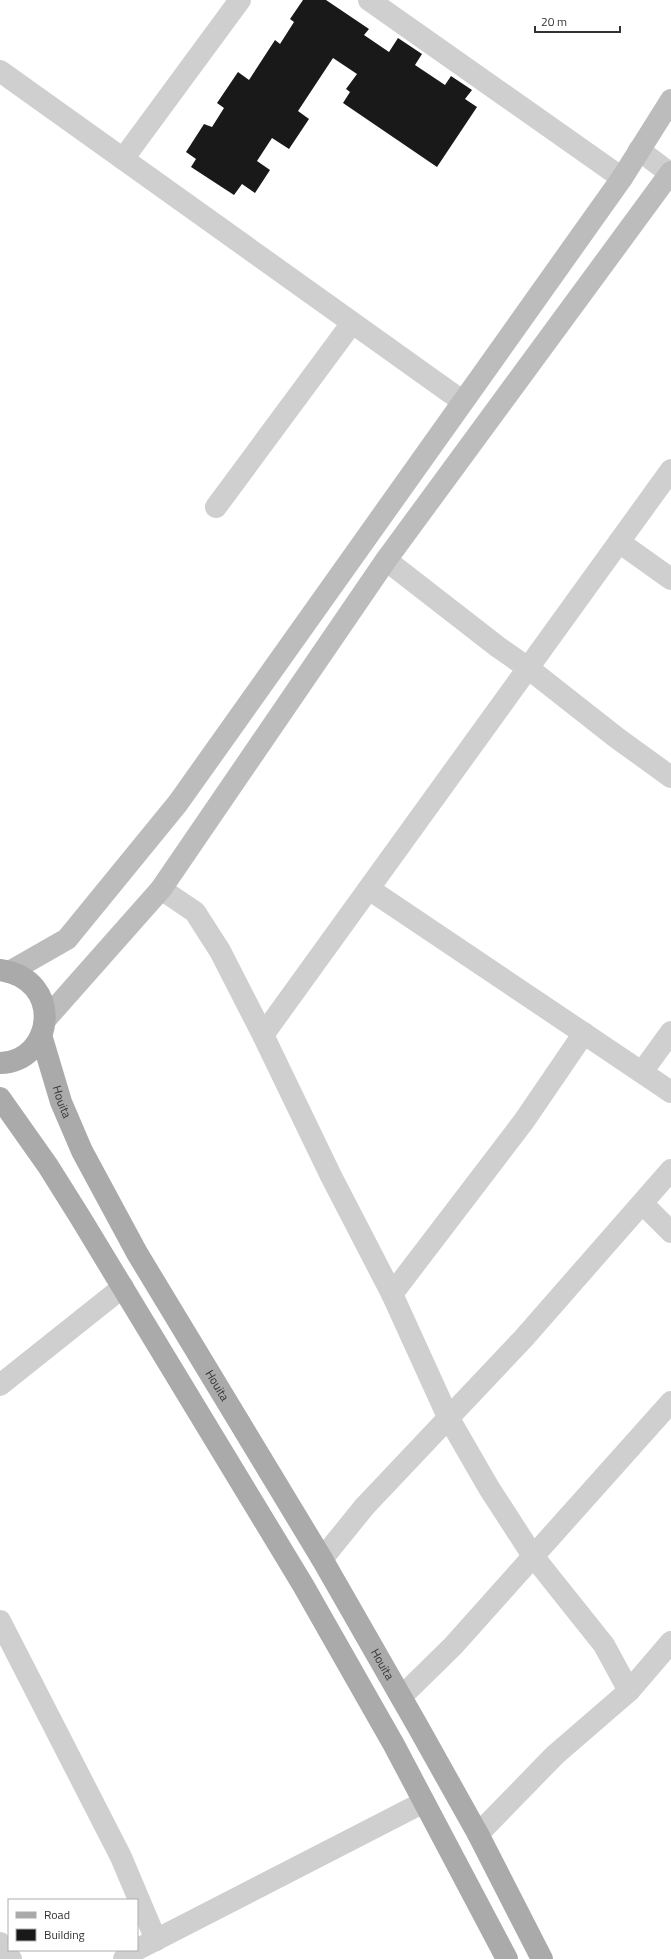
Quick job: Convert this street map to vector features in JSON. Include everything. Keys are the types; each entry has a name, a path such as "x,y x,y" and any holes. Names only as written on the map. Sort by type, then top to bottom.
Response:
{"main road":[{"path":"6,970 67,939 178,803 462,401 622,178 671,100"},
{"path":"0,1063 21,1057 33,1048 43,1028 161,889 386,560 671,173"},
{"name":"Houita","path":"6,970 27,979 38,990 44,1005 43,1028 61,1102 82,1151 137,1253 322,1559 478,1834 542,1959"},
{"path":"0,1098 48,1166 303,1585 394,1745 507,1959"}],"street":[{"path":"123,159 240,0"},
{"path":"369,0 622,178"},
{"path":"0,72 462,401"},
{"path":"639,150 671,173"},
{"path":"216,507 352,323"},
{"path":"263,1035 671,470"},
{"path":"619,542 671,579"},
{"path":"386,560 617,738 671,776"},
{"path":"161,889 195,912 220,951 263,1035 330,1176 392,1294 448,1418 489,1488 533,1556 604,1645 629,1691"},
{"path":"368,889 671,1092"},
{"path":"642,1072 671,1032"},
{"path":"392,1294 524,1121 584,1034"},
{"path":"322,1559 365,1506 523,1339 643,1204 671,1170"},
{"path":"643,1204 671,1232"},
{"path":"0,1385 123,1287"},
{"path":"401,1697 453,1646 671,1402"},
{"path":"0,1621 122,1857 156,1940"},
{"path":"478,1834 555,1756 629,1691 671,1642"},
{"path":"138,1951 424,1802"},
{"path":"0,1943 11,1959"},
{"path":"124,1959 137,1951"}],"building":[{"path":"303,0 326,0 369,29 364,35 389,52 398,38 422,54 415,65 445,85 451,76 472,90 465,99 477,107 437,167 343,103 350,92 346,89 357,74 333,58 298,111 309,119 289,149 272,138 257,161 270,170 255,193 242,184 234,195 191,167 196,159 186,152 204,124 212,127 224,108 217,103 238,72 249,80 275,40 280,44 294,22 290,19"}]}
